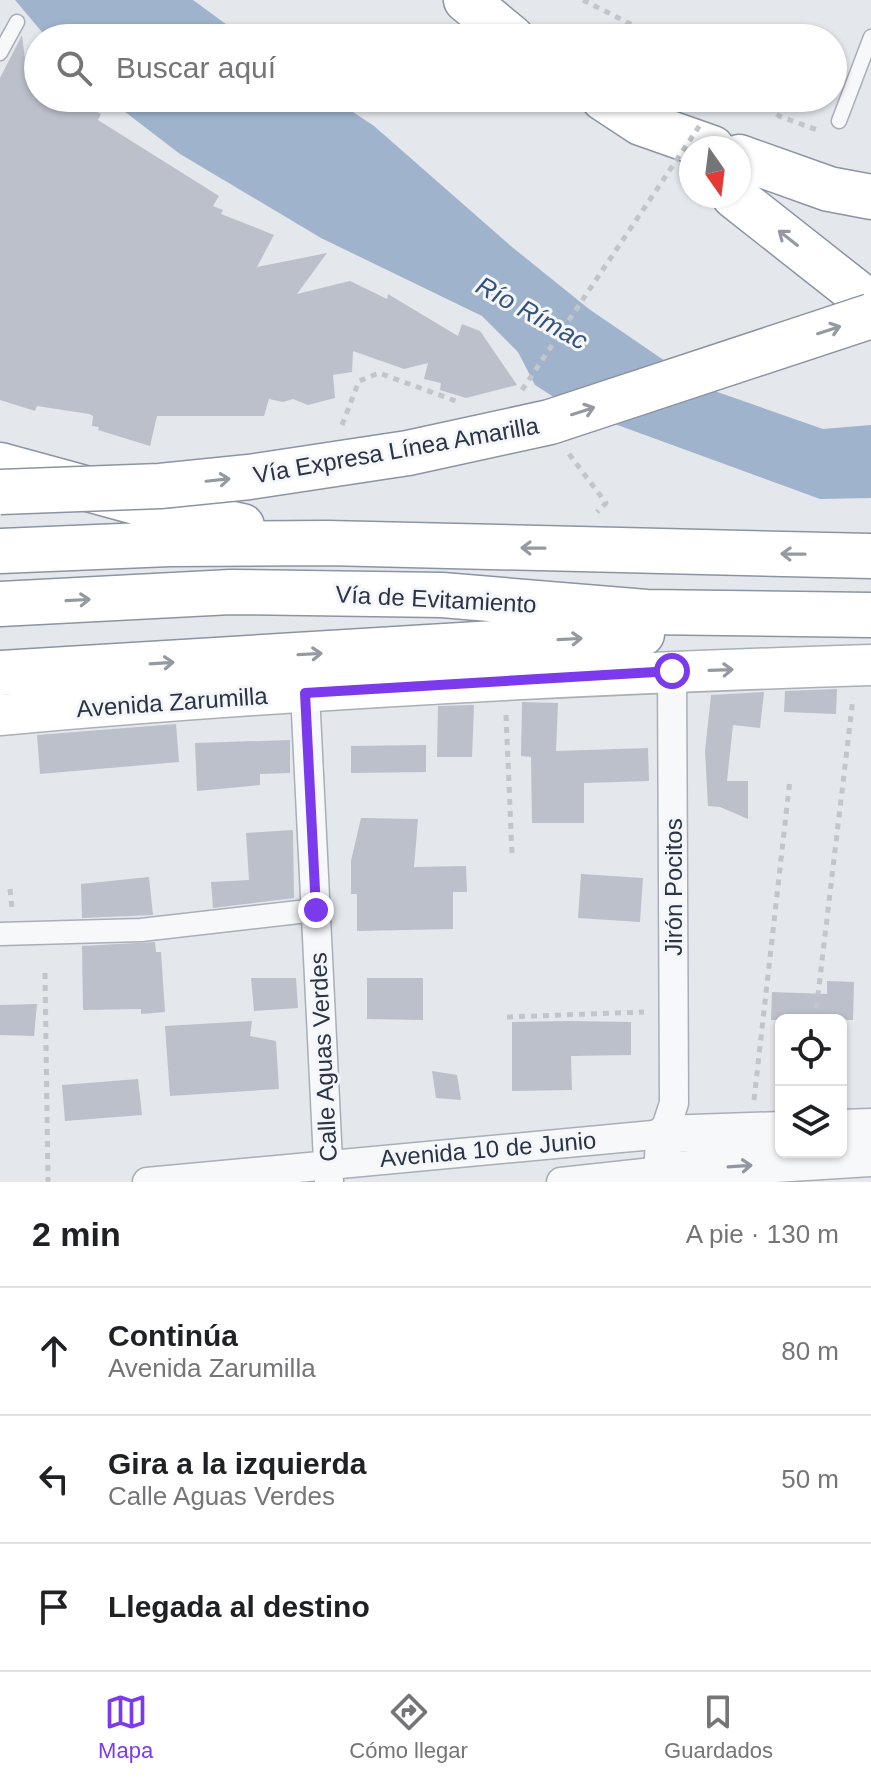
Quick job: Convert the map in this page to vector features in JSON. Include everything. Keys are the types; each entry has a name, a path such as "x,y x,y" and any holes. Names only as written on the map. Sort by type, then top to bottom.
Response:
{"highway":[{"path":"624,112 641,123 679,137"},
{"path":"751,161 829,189 871,197"},
{"path":"749,208 871,304"},
{"name":"Vía Expresa Línea Amarilla","path":"0,492 190,483 408,453 550,422 871,316"},
{"path":"0,465 165,510 327,543"},
{"name":"Vía de Evitamiento","path":"0,551 169,544 327,543 871,556"},
{"name":"Vía de Evitamiento","path":"0,604 218,593 291,593 442,595 646,612 855,615"},
{"path":"0,673 683,632 855,615"}],"main road":[{"name":"Avenida Zarumilla","path":"0,715 672,671 864,665"}],"street":[{"name":"Jirón Pocitos","path":"662,1177 676,1123 672,671"},
{"name":"Calle Aguas Verdes","path":"305,693 329,1173"},
{"path":"0,934 141,930 316,910"},
{"name":"Jirón Pocitos","path":"676,1123 702,1175"},
{"name":"Avenida 10 de Junio","path":"147,1182 329,1173 676,1123 766,1130"},
{"path":"847,1128 871,1127"},
{"name":"Avenida 10 de Junio","path":"561,1182 702,1175 871,1158"}],"lane":[{"path":"0,53 17,22"},
{"path":"847,100 871,37"},
{"path":"839,121 842,112"}],"path":[{"path":"583,0 630,24"},
{"path":"775,112 838,137 839,121"},
{"path":"521,392 679,175"},
{"path":"341,427 359,381 379,373 456,401"},
{"path":"816,1014 864,665"},
{"path":"505,682 512,854"},
{"path":"766,1130 790,779"},
{"path":"45,973 48,1182"},
{"path":"507,1017 673,1011"}],"water":[{"path":"15,0 193,0 226,24 35,24"},
{"name":"Río Rímac","path":"125,112 353,112 374,126 512,247 589,309 703,387 823,429 871,425 871,498 820,499 571,408 535,385 518,352 482,316 321,238 180,154"}],"building":[{"path":"22,35 24,112 101,114 98,120 219,196 213,206 223,210 221,214 274,235 257,267 327,253 297,294 350,281 387,299 388,294 458,336 462,324 480,331 517,385 466,398 440,390 441,383 424,379 428,363 404,369 353,351 352,372 333,375 335,398 308,405 293,399 283,402 269,399 264,416 157,416 150,446 98,430 99,427 92,426 93,416 89,414 37,406 35,411 0,400 0,78"},
{"path":"837,689 836,714 784,712 785,691"},
{"path":"764,692 760,728 733,725 727,781 748,781 748,819 720,807 708,806 705,751 711,695"},
{"path":"522,702 558,703 556,751 648,748 649,781 584,783 584,823 532,823 531,757 521,756"},
{"path":"474,705 472,757 437,757 438,706"},
{"path":"176,724 179,762 40,774 37,735"},
{"path":"290,740 290,773 260,774 260,785 197,791 195,743"},
{"path":"426,745 426,772 351,773 351,746"},
{"path":"361,818 418,819 414,867 466,866 467,892 453,892 453,929 357,931 357,894 351,894 351,861"},
{"path":"293,830 294,898 213,908 211,882 249,880 246,833"},
{"path":"581,874 643,878 640,922 578,918"},
{"path":"149,877 153,915 82,918 81,884"},
{"path":"155,942 156,952 161,952 165,1012 141,1014 141,1009 83,1010 82,946"},
{"path":"251,978 296,978 298,1008 254,1011"},
{"path":"367,978 423,978 423,1020 367,1019"},
{"path":"827,981 854,982 853,1020 847,1020 847,1014 775,1014 775,1020 771,1020 772,992 827,994"},
{"path":"37,1004 34,1036 0,1035 0,1005"},
{"path":"252,1021 250,1036 276,1041 279,1089 170,1096 165,1026"},
{"path":"512,1022 631,1022 631,1055 571,1056 572,1090 512,1091"},
{"path":"432,1071 457,1075 461,1100 436,1098"},
{"path":"138,1079 142,1115 65,1121 62,1085"}],"route":[{"path":"316,910 305,693 672,671"}]}
